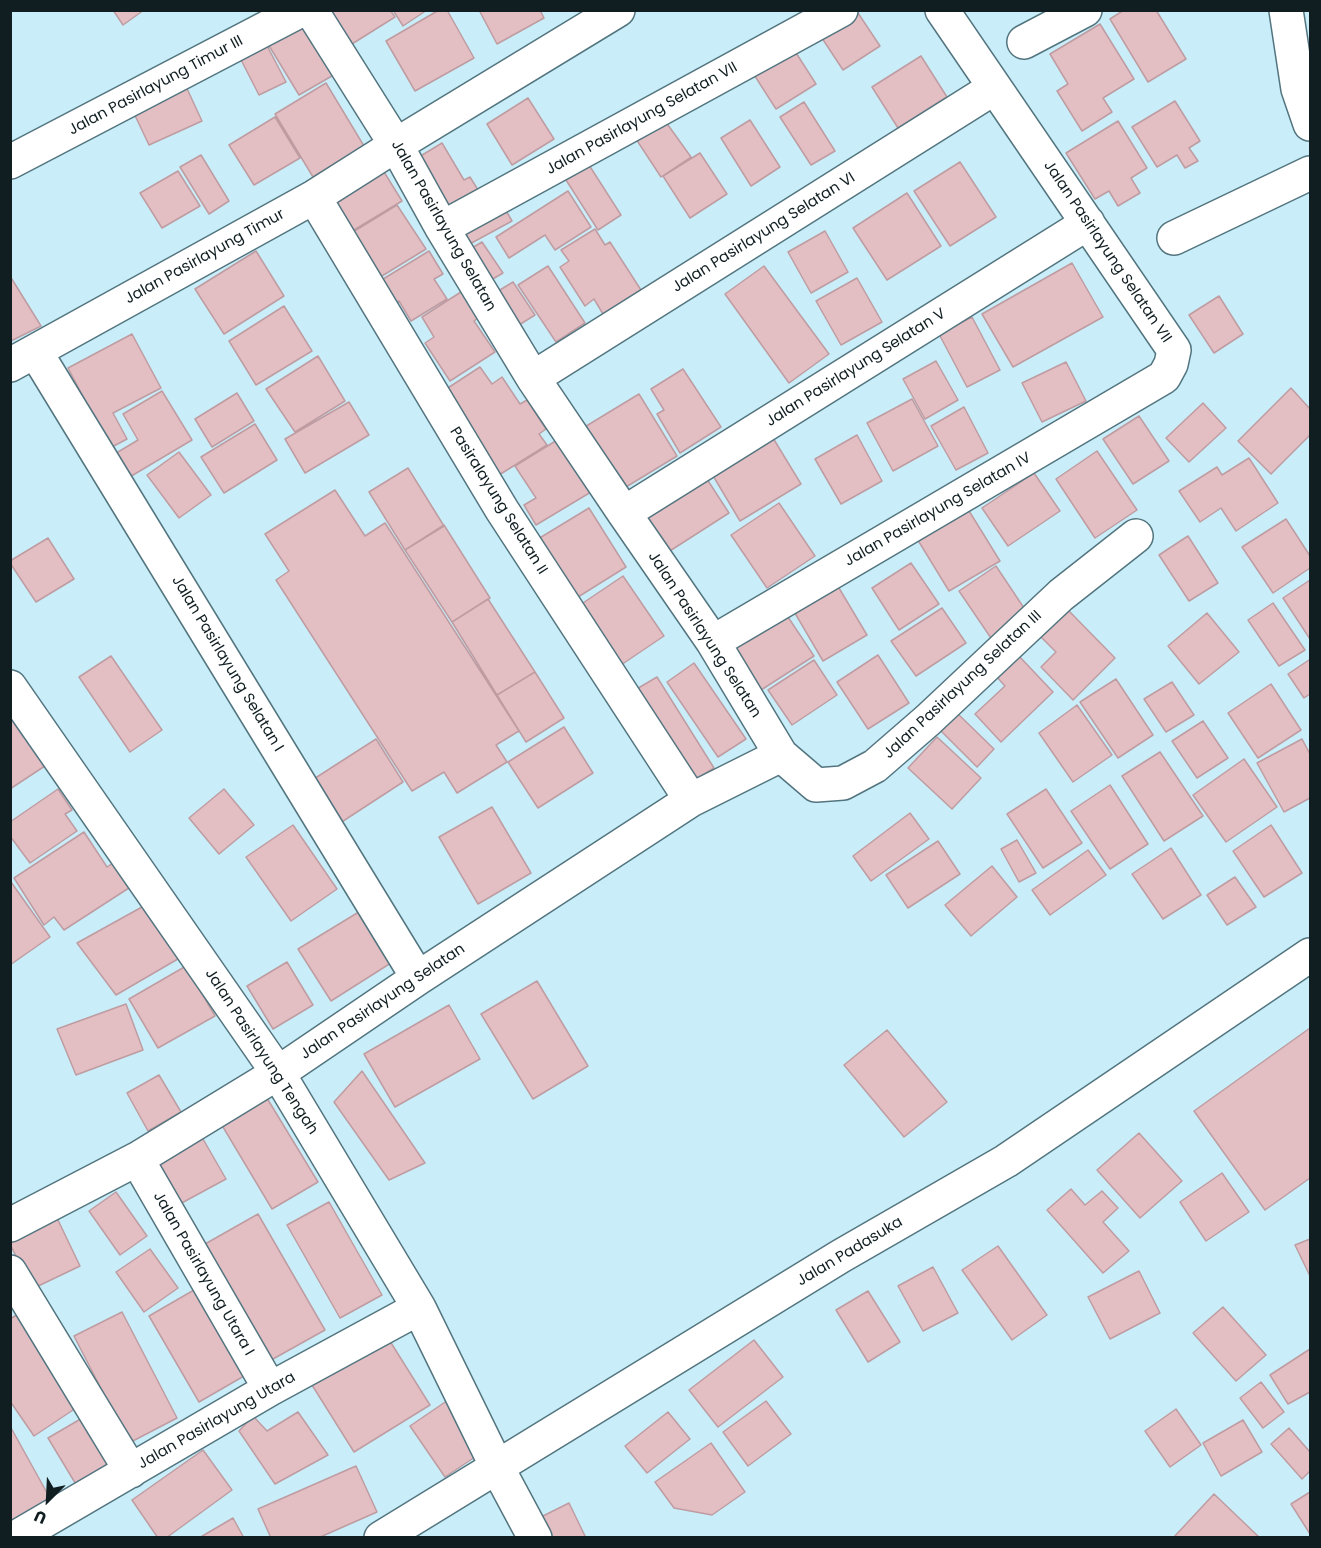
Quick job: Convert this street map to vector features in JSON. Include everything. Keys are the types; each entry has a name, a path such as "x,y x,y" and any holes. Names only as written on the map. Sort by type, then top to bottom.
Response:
{"street":[{"name":"Jalan Pasirlayung Timur III","path":"10,162 301,10"},
{"name":"Jalan Pasirlayung Selatan","path":"10,1226 137,1159 278,1072 691,800 781,755 713,642 533,378 442,228 396,145 311,10"},
{"name":"Jalan Pasirlayung Timur","path":"23,358 314,197 618,10"},
{"name":"Jalan Pasirlayung Selatan VII","path":"442,228 841,10"},
{"name":"Jalan Pasirlayung Selatan VII","path":"942,10 1174,350 1171,364 1164,377"},
{"path":"1024,42 1085,10"},
{"path":"1286,10 1299,89 1311,124"},
{"name":"Jalan Pasirlayung Selatan VI","path":"533,378 994,88"},
{"path":"1174,238 1311,173"},
{"name":"Pasiralayung Selatan II","path":"314,197 502,510 691,800"},
{"name":"Jalan Pasirlayung Selatan V","path":"624,513 1088,223"},
{"name":"Jalan Pasirlayung Selatan I","path":"23,358 418,978"},
{"name":"Jalan Pasirlayung Selatan IV","path":"713,642 1164,377"},
{"name":"Jalan Pasirlayung Selatan III","path":"781,755 816,785 843,783 875,766 1061,595 1136,536"},
{"name":"Jalan Pasirlayung Tengah","path":"10,687 278,1072 419,1308 497,1467 535,1538"},
{"name":"Jalan Padasuka","path":"381,1538 841,1256 1006,1161 1311,955"},
{"name":"Jalan Pasirlayung Utara I","path":"137,1159 270,1389"},
{"path":"10,1272 131,1471"},
{"name":"Jalan Pasirlayung Utara","path":"15,1538 270,1389 419,1308"}],"building":[{"path":"113,10 144,10 123,25"},
{"path":"327,10 390,10 395,17 344,49"},
{"path":"393,10 427,10 403,26"},
{"path":"439,10 447,10 474,58 415,91 386,41"},
{"path":"479,10 540,10 544,18 497,44"},
{"path":"856,10 880,46 843,70 818,32"},
{"path":"1124,10 1156,10 1186,59 1148,82 1110,19"},
{"path":"304,17 337,73 299,95 265,39"},
{"path":"1100,24 1134,79 1103,98 1112,112 1082,131 1057,91 1068,84 1050,54"},
{"path":"264,40 286,82 259,95 237,52"},
{"path":"791,45 816,84 776,109 751,70"},
{"path":"921,56 947,97 898,128 872,87"},
{"path":"183,80 202,121 149,145 130,105"},
{"path":"326,83 364,146 313,177 275,114"},
{"path":"528,98 554,139 512,165 487,124"},
{"path":"1175,101 1200,141 1189,148 1198,161 1185,168 1177,155 1157,167 1132,127"},
{"path":"804,102 835,151 811,165 780,117"},
{"path":"275,117 300,158 254,185 229,145"},
{"path":"663,118 691,157 661,177 634,136"},
{"path":"750,120 780,167 751,186 721,138"},
{"path":"1118,121 1147,168 1131,178 1140,193 1118,206 1109,191 1095,199 1066,153"},
{"path":"442,143 464,180 470,177 483,198 450,218 414,160"},
{"path":"700,153 727,194 690,218 663,176"},
{"path":"201,155 229,201 209,214 180,167"},
{"path":"960,162 996,217 950,246 914,191"},
{"path":"589,165 621,215 598,230 566,180"},
{"path":"178,171 200,206 162,228 140,193"},
{"path":"384,172 402,201 349,233 331,204"},
{"path":"568,191 591,227 555,250 545,235 509,258 496,237"},
{"path":"907,193 941,246 887,280 853,228"},
{"path":"501,202 512,221 466,246 456,227"},
{"path":"397,205 426,249 377,279 348,235"},
{"path":"595,229 605,245 610,242 641,290 603,314 594,299 585,306 560,267 569,261 561,250"},
{"path":"825,231 848,272 811,293 788,252"},
{"path":"482,242 503,273 486,283 465,252"},
{"path":"256,251 284,296 224,334 195,289"},
{"path":"429,251 443,274 434,279 447,299 411,321 399,301 385,310 370,287"},
{"path":"1072,263 1103,317 1013,367 982,314"},
{"path":"548,266 585,323 556,342 518,285"},
{"path":"764,266 829,354 789,383 725,294"},
{"path":"10,276 41,326 11,341 10,341"},
{"path":"857,278 882,322 841,345 816,301"},
{"path":"513,282 535,315 511,330 490,296"},
{"path":"464,290 481,316 474,321 495,352 450,381 425,343 434,337 422,317"},
{"path":"1219,296 1243,334 1214,353 1189,315"},
{"path":"284,306 312,351 256,385 229,341"},
{"path":"972,317 1000,370 967,387 939,334"},
{"path":"132,334 161,388 113,413 127,439 110,448 68,368"},
{"path":"318,356 345,401 295,432 266,389"},
{"path":"936,361 958,400 925,419 903,379"},
{"path":"1066,362 1086,401 1042,422 1022,383"},
{"path":"480,367 492,384 502,377 520,404 527,400 546,429 539,434 547,445 491,480 437,395"},
{"path":"683,369 721,427 680,453 657,414 664,410 651,389"},
{"path":"1291,388 1310,409 1310,435 1271,474 1238,441"},
{"path":"162,391 192,440 128,478 113,455 138,440 123,414"},
{"path":"237,393 254,421 212,447 195,419"},
{"path":"639,394 677,456 621,490 583,428"},
{"path":"912,399 938,446 893,471 867,423"},
{"path":"349,402 369,435 305,473 285,439"},
{"path":"1203,403 1226,428 1189,462 1166,438"},
{"path":"964,407 988,453 956,470 931,426"},
{"path":"1139,416 1169,461 1133,484 1103,439"},
{"path":"255,424 277,460 224,493 201,457"},
{"path":"770,433 801,484 740,521 709,469"},
{"path":"857,435 882,481 841,504 815,459"},
{"path":"562,437 591,492 536,525 524,505 536,498 515,466"},
{"path":"1097,451 1137,510 1095,538 1056,479"},
{"path":"179,452 211,495 179,518 147,475"},
{"path":"1249,458 1278,503 1236,531 1221,508 1200,522 1179,491 1217,467 1222,475"},
{"path":"408,468 444,526 405,550 369,492"},
{"path":"703,473 729,513 662,556 636,516"},
{"path":"1034,473 1060,511 1008,546 982,508"},
{"path":"335,490 365,536 385,523 519,731 496,745 507,762 457,793 444,772 412,791 276,580 289,571 265,534"},
{"path":"779,503 815,556 767,588 731,535"},
{"path":"966,506 1000,561 949,591 916,537"},
{"path":"589,508 626,567 570,602 533,542"},
{"path":"1286,519 1310,556 1310,568 1273,593 1242,547"},
{"path":"444,525 490,598 452,622 405,550"},
{"path":"1188,536 1218,583 1189,601 1159,555"},
{"path":"48,538 74,579 36,602 10,561"},
{"path":"911,563 939,604 899,630 872,588"},
{"path":"996,566 1030,617 993,641 959,591"},
{"path":"623,576 664,636 618,667 577,607"},
{"path":"1310,580 1310,639 1283,598"},
{"path":"836,583 867,635 823,661 792,608"},
{"path":"488,599 535,672 497,695 452,622"},
{"path":"1273,603 1305,650 1279,666 1248,620"},
{"path":"942,608 966,643 916,676 891,641"},
{"path":"1068,610 1115,658 1073,700 1041,667 1056,652 1041,637"},
{"path":"784,611 814,656 761,690 731,646"},
{"path":"1207,613 1239,652 1199,684 1168,646"},
{"path":"878,655 909,703 868,729 837,682"},
{"path":"1018,655 1053,692 1001,742 975,714 1005,686 996,676"},
{"path":"111,656 162,730 130,752 79,677"},
{"path":"814,660 837,695 792,725 768,690"},
{"path":"1309,660 1310,694 1304,698 1288,674"},
{"path":"694,663 746,739 718,757 667,682"},
{"path":"535,672 564,718 526,742 497,695"},
{"path":"657,677 714,768 686,785 630,693"},
{"path":"1116,679 1153,735 1118,758 1080,702"},
{"path":"1172,682 1194,715 1166,732 1144,699"},
{"path":"1271,684 1301,730 1258,758 1228,713"},
{"path":"1077,705 1112,755 1073,782 1039,733"},
{"path":"958,714 994,749 977,767 941,731"},
{"path":"10,717 23,736 33,729 54,760 10,789"},
{"path":"1203,721 1228,758 1197,778 1172,741"},
{"path":"564,727 593,773 538,808 508,762"},
{"path":"937,737 981,778 952,809 908,768"},
{"path":"376,739 403,782 334,827 306,784"},
{"path":"1302,739 1310,754 1310,798 1284,812 1257,763"},
{"path":"1160,752 1203,816 1164,841 1122,776"},
{"path":"1244,759 1277,807 1226,842 1193,795"},
{"path":"1110,785 1148,844 1110,869 1071,811"},
{"path":"58,789 72,810 65,814 77,831 30,863 10,836 10,822"},
{"path":"224,789 254,825 219,854 189,818"},
{"path":"1046,789 1082,843 1043,868 1007,814"},
{"path":"492,807 531,873 478,904 439,837"},
{"path":"910,813 929,839 871,881 853,856"},
{"path":"293,825 337,889 291,921 246,857"},
{"path":"1271,825 1302,873 1264,897 1233,851"},
{"path":"84,832 107,867 116,861 132,886 64,930 54,917 44,925 14,878"},
{"path":"1017,840 1036,873 1019,882 1001,849"},
{"path":"938,841 960,874 908,908 886,875"},
{"path":"1171,848 1201,895 1163,919 1132,874"},
{"path":"1088,850 1106,875 1050,915 1032,890"},
{"path":"992,866 1017,897 971,936 945,905"},
{"path":"1235,877 1256,907 1227,925 1207,895"},
{"path":"10,883 50,937 10,965"},
{"path":"151,902 183,956 116,995 77,943"},
{"path":"362,910 394,961 331,1001 298,949"},
{"path":"287,962 313,1005 273,1029 247,986"},
{"path":"186,966 215,1016 158,1048 129,999"},
{"path":"537,981 588,1066 533,1099 481,1014"},
{"path":"126,1004 143,1050 76,1075 57,1029"},
{"path":"449,1005 480,1059 395,1107 364,1054"},
{"path":"1310,1028 1310,1178 1265,1210 1194,1111"},
{"path":"887,1030 947,1102 904,1137 844,1065"},
{"path":"362,1071 425,1163 389,1180 334,1102"},
{"path":"159,1075 181,1112 148,1131 127,1093"},
{"path":"262,1090 318,1182 272,1209 217,1117"},
{"path":"199,1132 226,1179 178,1205 152,1158"},
{"path":"1139,1133 1182,1181 1140,1218 1097,1170"},
{"path":"1222,1173 1249,1212 1206,1241 1180,1202"},
{"path":"1071,1189 1085,1205 1102,1191 1118,1208 1103,1222 1129,1251 1103,1273 1047,1210"},
{"path":"116,1192 147,1236 120,1255 89,1211"},
{"path":"329,1202 382,1295 340,1318 287,1225"},
{"path":"258,1214 325,1330 264,1364 198,1248"},
{"path":"57,1218 80,1266 32,1289 10,1240"},
{"path":"1310,1239 1310,1276 1295,1245"},
{"path":"998,1246 1047,1315 1012,1340 962,1270"},
{"path":"150,1249 178,1288 144,1312 116,1272"},
{"path":"933,1267 958,1313 923,1331 898,1286"},
{"path":"1139,1271 1160,1313 1110,1339 1088,1297"},
{"path":"194,1290 244,1376 199,1402 149,1316"},
{"path":"868,1291 900,1342 868,1362 836,1310"},
{"path":"1223,1307 1266,1355 1236,1381 1193,1333"},
{"path":"25,1310 85,1402 34,1436 10,1401 10,1319"},
{"path":"122,1312 177,1418 129,1443 74,1336"},
{"path":"388,1338 430,1405 354,1452 312,1385"},
{"path":"754,1340 783,1377 718,1427 689,1390"},
{"path":"1310,1349 1310,1392 1288,1404 1270,1375"},
{"path":"1261,1382 1284,1412 1263,1428 1240,1398"},
{"path":"451,1398 487,1449 445,1477 410,1426"},
{"path":"766,1401 791,1434 748,1466 723,1432"},
{"path":"1176,1409 1201,1445 1170,1467 1145,1431"},
{"path":"298,1412 328,1455 275,1484 239,1431 253,1416 267,1431"},
{"path":"668,1412 690,1439 647,1473 625,1446"},
{"path":"84,1417 116,1470 80,1491 48,1438"},
{"path":"1243,1420 1262,1452 1221,1476 1203,1443"},
{"path":"10,1426 51,1500 10,1523"},
{"path":"1289,1428 1310,1452 1310,1471 1302,1479 1271,1444"},
{"path":"711,1443 745,1492 712,1515 674,1508 655,1482"},
{"path":"203,1450 232,1490 166,1538 158,1538 132,1500"},
{"path":"356,1466 377,1512 318,1538 271,1538 258,1509"},
{"path":"1310,1492 1310,1534 1291,1504"},
{"path":"1214,1494 1260,1538 1173,1538"},
{"path":"569,1503 586,1538 551,1538 541,1517"},
{"path":"233,1518 244,1538 199,1538"}]}
